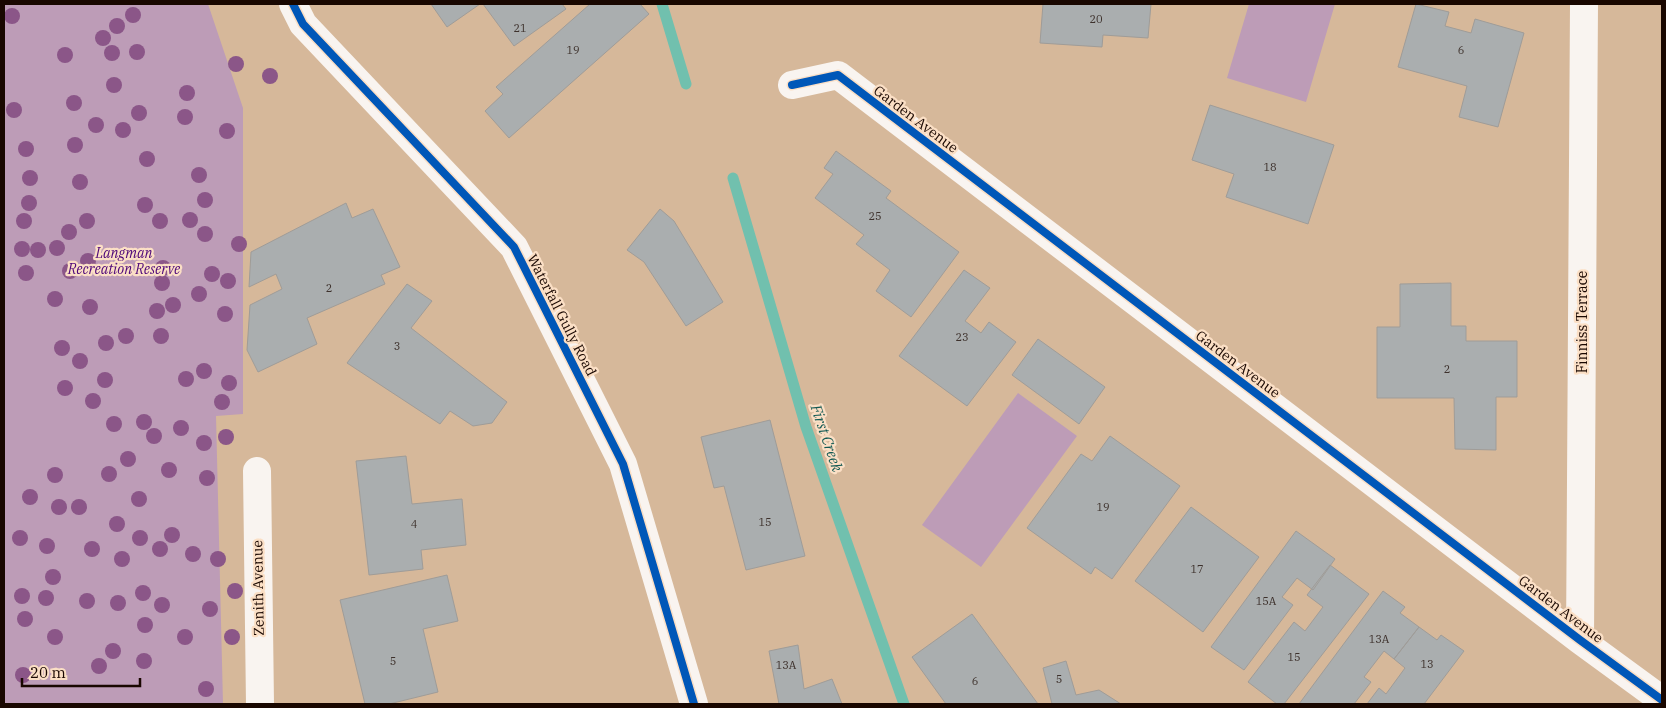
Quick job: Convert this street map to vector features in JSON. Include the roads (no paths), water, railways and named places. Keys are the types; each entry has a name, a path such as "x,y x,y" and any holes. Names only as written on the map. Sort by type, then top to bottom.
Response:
{"street":[{"name":"Waterfall Gully Road","path":"292,4 304,24 514,247 623,464 694,704"},
{"name":"Finniss Terrace","path":"1580,640 1584,4"},
{"name":"Garden Avenue","path":"792,85 838,76 1580,640 1662,700"},
{"name":"Zenith Avenue","path":"257,472 260,704"}],"waterway":[{"name":"First Creek","path":"662,4 686,84"},
{"name":"First Creek","path":"733,178 806,427 904,704"}],"park label":[{"name":"Langman Recreation Reserve","path":"124,262"}]}
